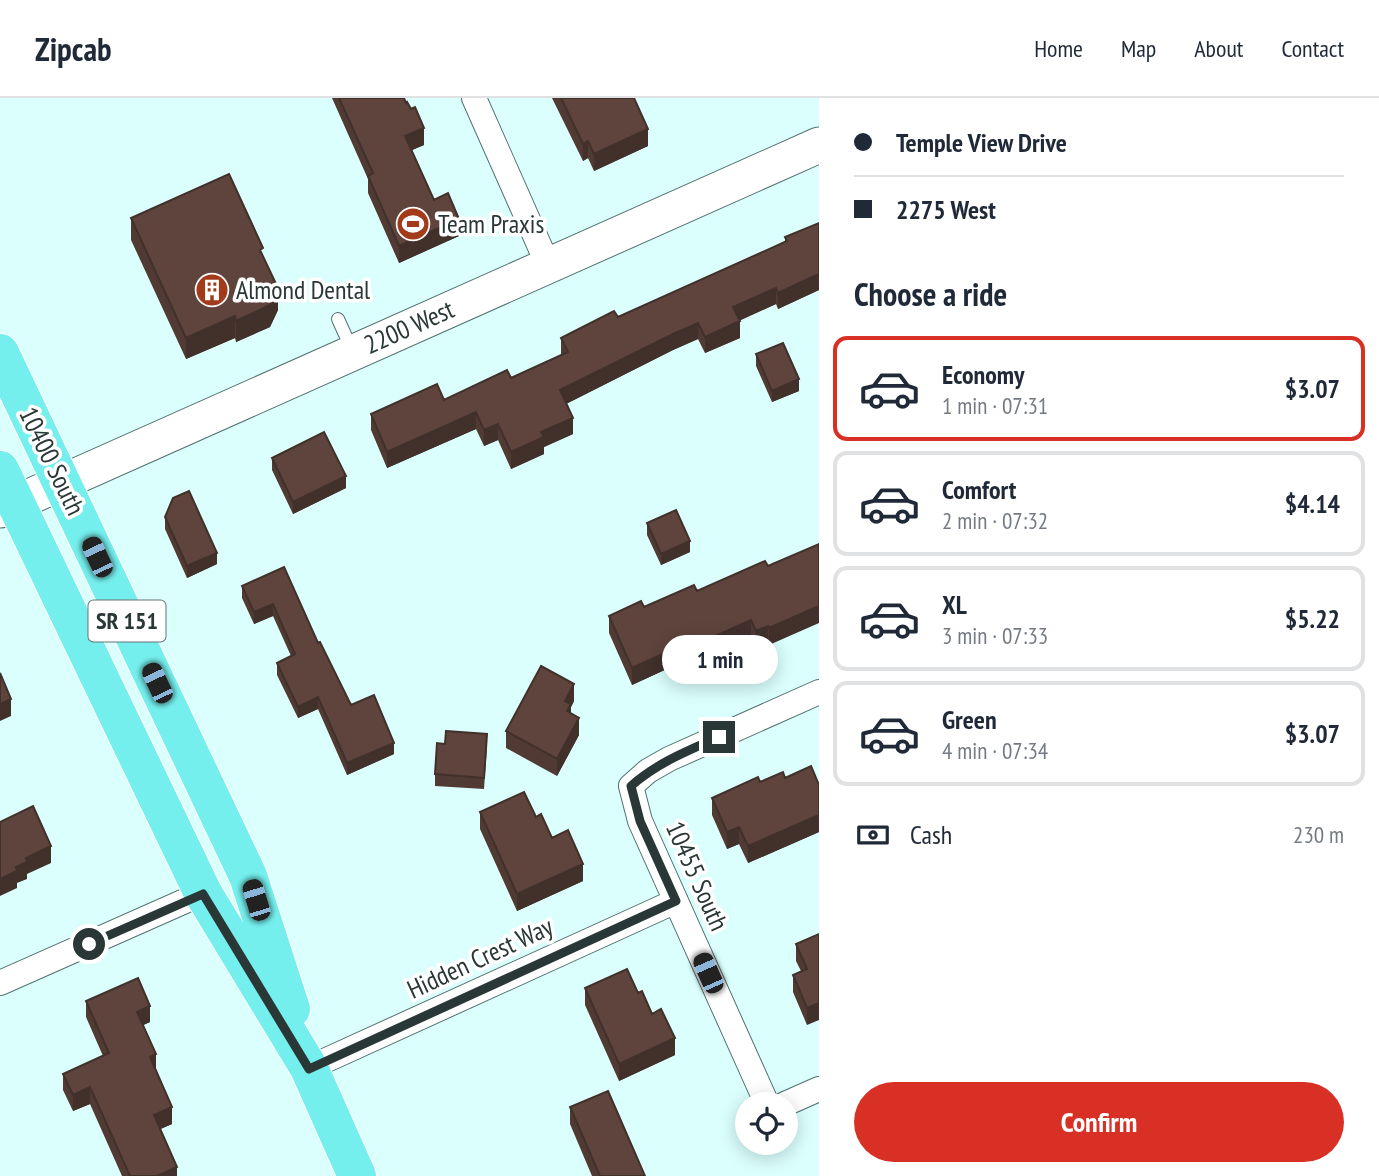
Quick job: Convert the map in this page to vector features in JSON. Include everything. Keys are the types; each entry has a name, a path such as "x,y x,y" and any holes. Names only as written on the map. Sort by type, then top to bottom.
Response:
{"main road":[{"name":"10400 South","path":"0,353 248,876 309,1069"},
{"name":"10400 South","path":"5,495 146,774 203,894"},
{"name":"SR 151","path":"203,894 309,1069 357,1176"}],"street":[{"path":"474,98 548,265"},
{"name":"2200 West","path":"5,495 62,482 819,145"},
{"name":"10455 South","path":"762,1092 640,821 631,786 648,771 669,759 819,692"},
{"path":"0,983 203,894"},
{"name":"Hidden Crest Way","path":"309,1069 676,901"},
{"path":"798,1098 819,1089"}],"lane":[{"path":"338,319 353,352"}],"building":[{"path":"339,98 404,98 411,109 415,107 424,128 405,136 434,200 448,193 459,219 399,246 368,176 373,173"},
{"path":"561,98 634,98 648,129 594,154 588,141 583,144"},
{"name":"Almond Dental","path":"229,174 278,288 270,305 236,321 235,316 186,338 131,218"},
{"path":"819,223 819,274 778,293 776,288 733,307 740,321 705,337 698,323 560,390 573,418 541,432 544,437 511,452 498,424 484,430 476,412 387,452 371,414 437,384 444,400 507,370 511,378 568,352 561,338 614,311 618,317 787,241 785,237"},
{"path":"783,343 799,379 772,391 756,354"},
{"path":"324,432 346,476 293,502 272,458"},
{"path":"189,491 217,553 187,566 165,517 173,498"},
{"path":"676,510 690,541 661,554 647,523"},
{"path":"819,544 819,606 756,631 751,620 684,650 682,645 632,668 609,616 641,601 644,607 694,585 697,591 765,561 768,566"},
{"path":"284,567 318,643 320,642 351,705 374,695 394,743 347,763 318,697 298,707 277,663 295,654 273,604 254,612 242,586"},
{"path":"541,666 574,684 565,701 571,704 567,711 579,718 557,759 506,731"},
{"path":"0,673 11,699 0,704"},
{"path":"446,731 487,734 484,778 435,774 437,743 445,744"},
{"path":"811,766 819,785 819,815 748,846 739,827 727,832 712,798 758,777 760,782 783,772 785,778"},
{"path":"524,792 536,817 541,814 552,838 568,830 583,864 517,894 480,812"},
{"path":"33,806 51,846 26,858 27,862 16,867 17,871 0,879 0,822"},
{"path":"819,934 819,1003 807,1008 793,975 807,969 796,944"},
{"path":"627,969 638,993 642,991 652,1014 661,1009 675,1038 619,1064 585,988"},
{"path":"138,978 150,1006 137,1012 156,1054 150,1057 172,1107 154,1115 177,1167 157,1176 130,1176 90,1087 73,1095 63,1074 109,1053 86,1001"},
{"path":"608,1091 645,1176 600,1176 570,1107"}],"place":[{"name":"Team Praxis","path":"413,224"},
{"name":"Almond Dental","path":"212,290"}],"route":[{"path":"89,944 203,894 309,1069 676,901 640,821 631,786 648,771 669,759 719,737"}]}
